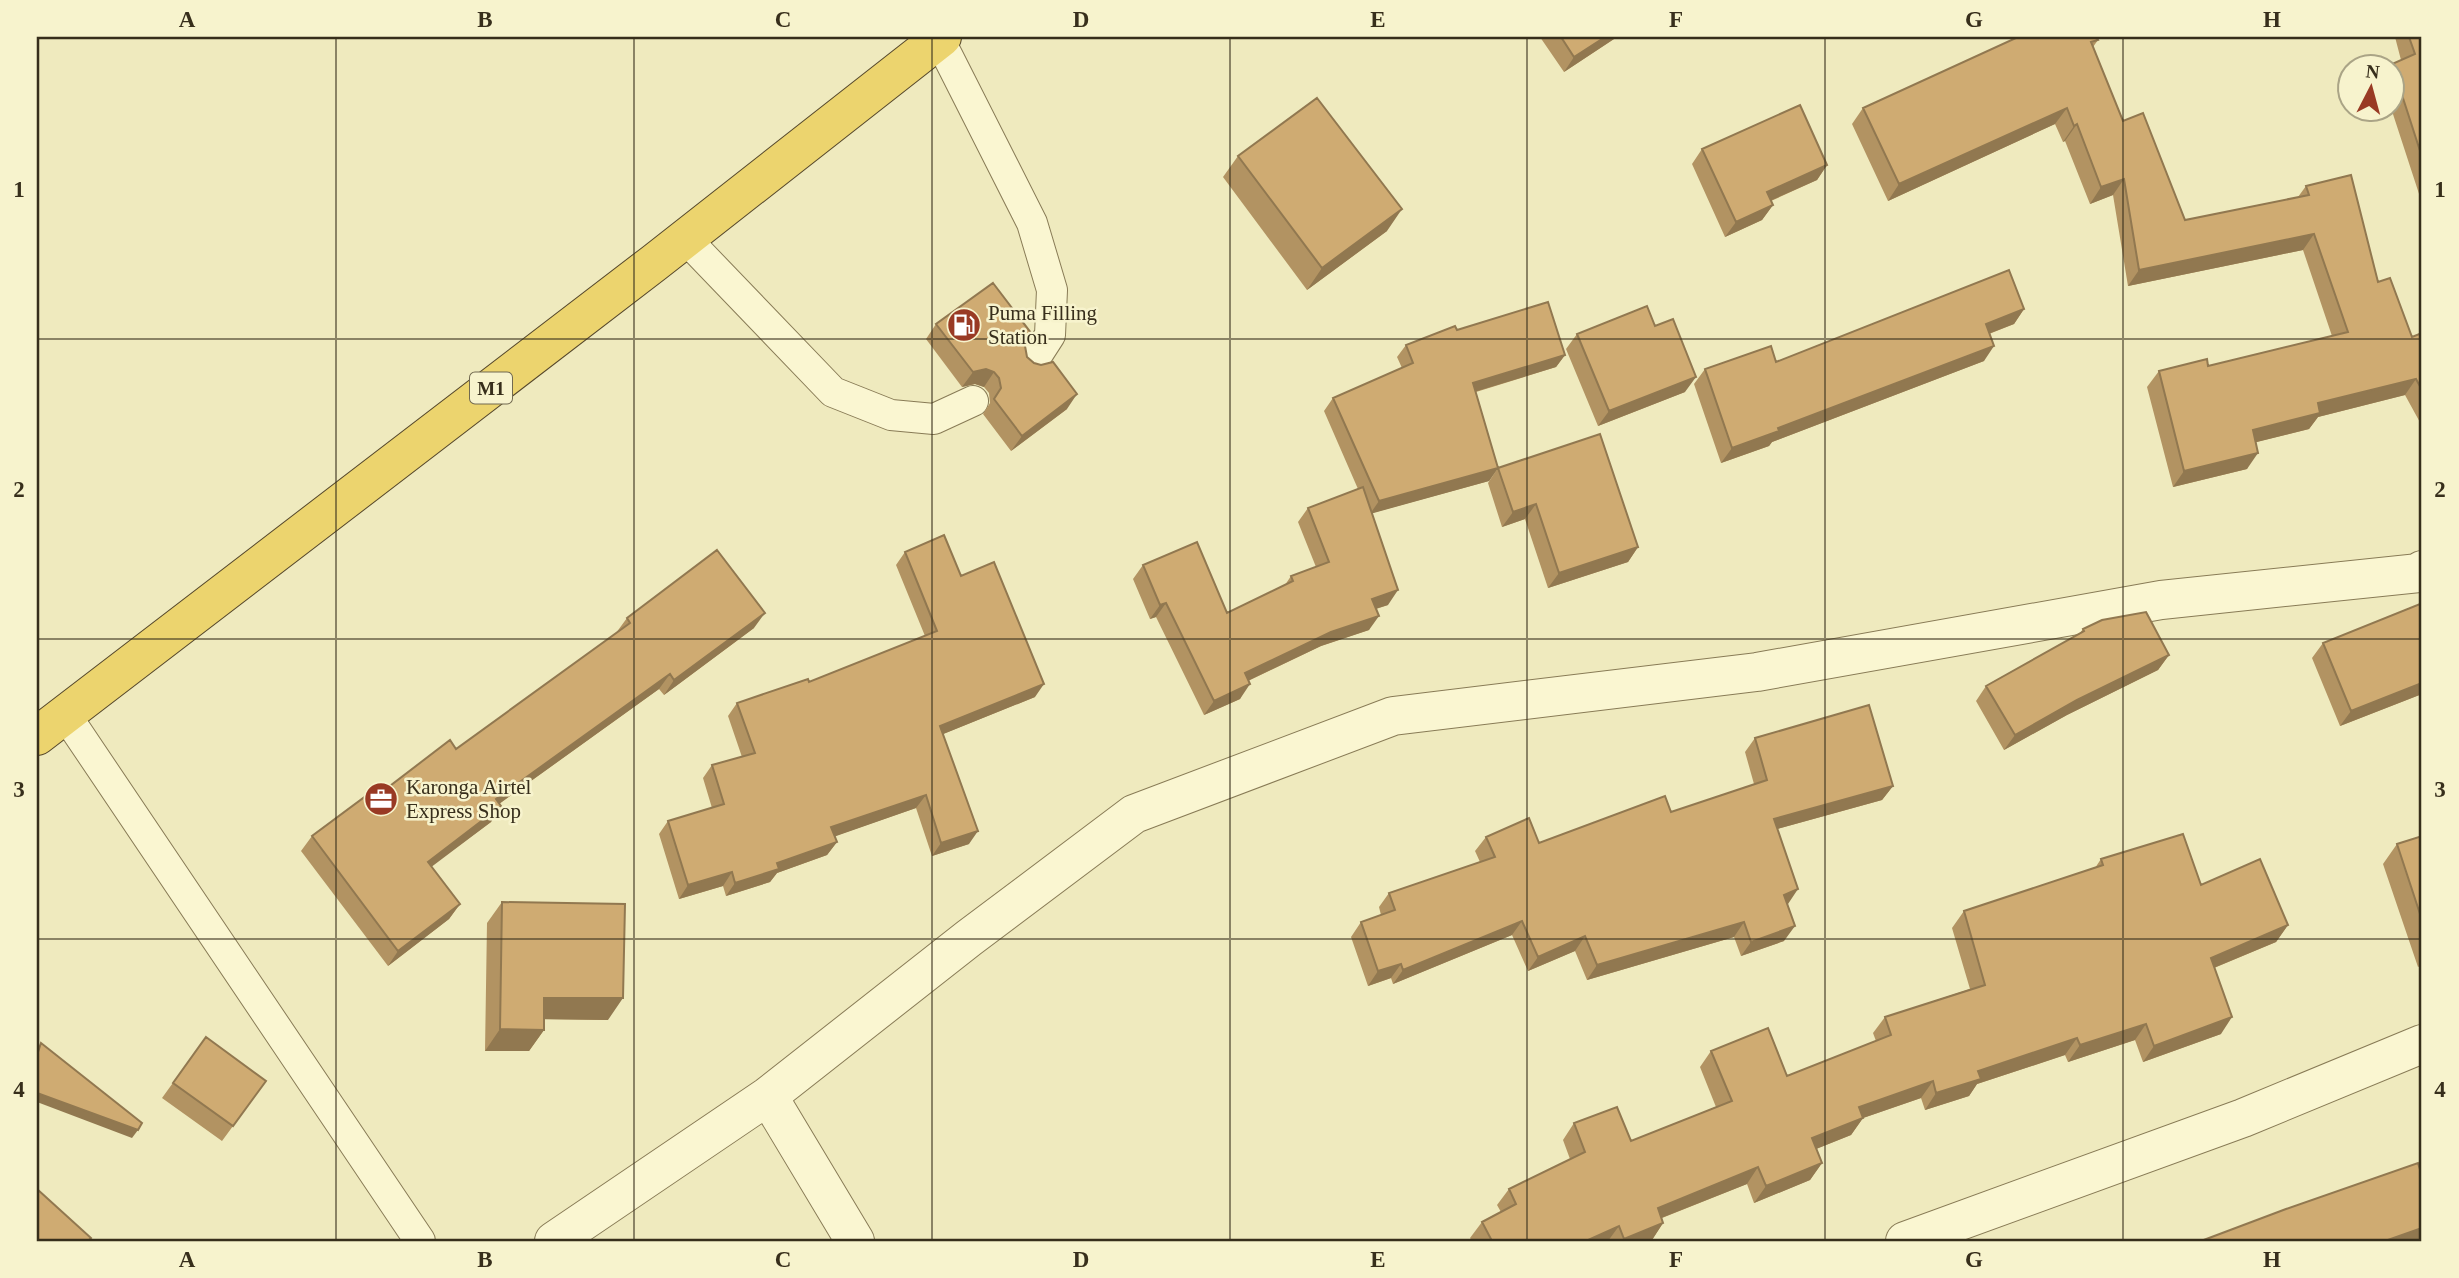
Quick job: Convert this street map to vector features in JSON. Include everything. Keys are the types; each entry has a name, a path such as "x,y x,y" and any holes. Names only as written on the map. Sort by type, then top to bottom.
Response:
{"highway":[{"name":"M1","path":"51,725 685,239 940,38"}],"street":[{"path":"554,1241 768,1096 969,938 1135,814 1393,716 1757,672 2161,600 2419,573 2422,570"},
{"path":"1905,1241 2243,1118 2422,1044"},
{"path":"768,1096 856,1241"}],"lane":[{"path":"940,38 1032,223 1052,289 1050,335 1032,363"},
{"path":"685,239 833,392 891,415 934,419 973,401"},
{"path":"51,725 420,1241"}],"building":[{"path":"1561,37 1605,37 1574,57"},
{"path":"2018,37 2096,37 2098,40 2091,42 2123,121 2143,113 2185,220 2309,195 2306,186 2351,175 2378,282 2390,278 2412,337 2422,333 2422,390 2416,379 2318,403 2320,413 2253,430 2258,453 2184,471 2159,371 2207,359 2208,366 2348,332 2314,234 2139,270 2124,179 2101,187 2077,124 2074,126 2067,108 1899,184 1863,108"},
{"path":"2409,37 2422,37 2422,157 2406,107 2406,58 2415,54"},
{"path":"1317,98 1402,209 1322,268 1238,156"},
{"path":"1800,105 1827,165 1767,192 1773,205 1736,222 1702,149"},
{"path":"2009,270 2024,309 1986,324 1994,346 1732,448 1705,369 1771,346 1776,362"},
{"path":"993,283 1031,333 1025,346 1027,357 1041,365 1053,362 1077,394 1022,436 994,399 1001,388 999,378 986,369 973,372 936,324"},
{"path":"1548,302 1565,355 1473,383 1498,468 1379,501 1333,398 1413,363 1406,345 1455,326 1457,330"},
{"path":"1647,306 1655,326 1673,319 1696,377 1609,411 1577,334"},
{"path":"1600,434 1638,547 1559,573 1536,504 1513,512 1498,468"},
{"path":"1363,487 1398,590 1372,599 1379,616 1331,632 1245,673 1250,684 1214,701 1166,603 1160,605 1143,565 1197,542 1227,613 1293,581 1291,576 1329,562 1308,508"},
{"path":"944,535 961,576 994,562 1044,684 940,726 978,831 941,843 926,795 831,827 837,842 777,863 779,869 735,883 732,872 688,885 668,821 724,804 712,765 755,753 737,703 808,679 809,682 937,631 905,552"},
{"path":"717,550 765,613 674,680 670,674 496,799 501,806 428,862 460,904 398,951 312,836 374,790 378,795 450,740 456,749 630,623 627,618"},
{"path":"2420,604 2422,683 2351,711 2323,643"},
{"path":"2146,612 2169,655 2077,700 2015,735 1986,686 2102,620"},
{"path":"1869,705 1893,786 1774,819 1798,889 1784,895 1795,926 1751,942 1744,922 1597,965 1585,936 1538,957 1522,921 1403,970 1401,964 1378,971 1361,922 1395,910 1389,893 1495,857 1486,837 1529,818 1539,843 1665,796 1671,812 1767,780 1755,738"},
{"path":"2183,834 2201,885 2260,859 2288,925 2211,958 2232,1017 2154,1046 2146,1024 2080,1045 2077,1038 1978,1071 1981,1079 1936,1093 1933,1081 1859,1107 1863,1118 1812,1138 1822,1163 1766,1186 1758,1167 1658,1208 1663,1223 1624,1239 1619,1226 1586,1241 1492,1241 1482,1222 1516,1204 1509,1189 1585,1152 1574,1123 1617,1107 1631,1141 1732,1101 1711,1051 1768,1028 1787,1076 1891,1035 1885,1017 1985,985 1964,911 2103,865 2101,859"},
{"path":"2422,836 2422,920 2397,844"},
{"path":"502,902 625,904 623,998 544,998 544,1030 500,1029"},
{"path":"206,1037 266,1081 233,1126 173,1083"},
{"path":"41,1043 142,1123 138,1130 37,1093 37,1055"},
{"path":"2418,1163 2422,1176 2422,1228 2385,1241 2201,1241 2286,1209"},
{"path":"37,1189 91,1238 88,1241 37,1241"}],"place":[{"name":"Puma Filling Station","path":"964,325"},
{"name":"Karonga Airtel Express Shop","path":"381,799"}]}
